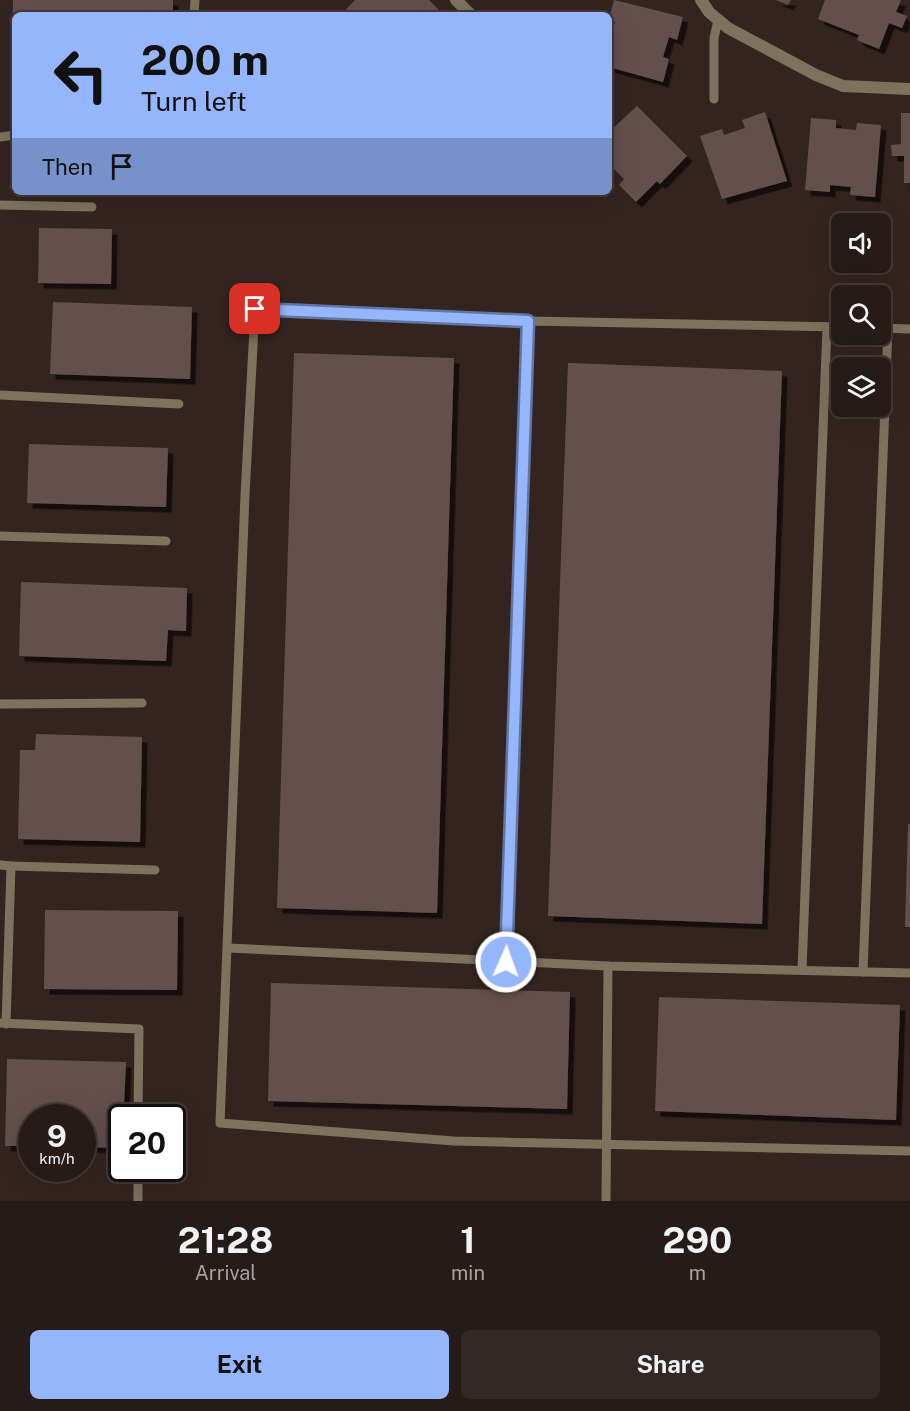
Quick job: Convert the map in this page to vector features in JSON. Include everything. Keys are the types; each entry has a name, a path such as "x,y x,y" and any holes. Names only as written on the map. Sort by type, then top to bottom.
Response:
{"street":[{"path":"456,0 468,12"},
{"path":"701,0 728,28 843,86 910,89"}],"lane":[{"path":"714,99 714,38 718,20"},
{"path":"0,206 92,207"},
{"path":"831,327 528,321 255,309 245,495 220,1123 454,1141 910,1151"},
{"path":"506,962 528,321"},
{"path":"802,970 827,327"},
{"path":"891,328 910,329"},
{"path":"863,972 883,345"},
{"path":"0,395 179,404"},
{"path":"0,536 166,541"},
{"path":"0,704 142,703"},
{"path":"0,865 155,870"},
{"path":"11,866 3,1024 139,1029 138,1104"},
{"path":"228,948 608,966 910,973"},
{"path":"606,1201 608,966"},
{"path":"138,1182 138,1201"}],"building":[{"path":"13,0 173,0 173,12 13,12"},
{"path":"355,0 429,0 441,12 344,12"},
{"path":"614,0 683,17 677,40 669,37 663,57 669,59 663,82 612,68 612,32 615,22 612,20 611,12"},
{"path":"776,0 791,0 788,5"},
{"path":"825,0 901,0 896,12 907,16 902,28 889,23 879,49 857,40 859,35 818,19"},
{"path":"12,55 12,110 11,110"},
{"path":"637,106 687,156 660,184 657,181 636,202 619,185 624,179 612,167 612,129"},
{"path":"765,112 787,181 722,199 700,136 722,129 724,135 745,128 742,120"},
{"path":"901,113 910,113 910,183 904,183 904,156 892,156 891,145 901,144"},
{"path":"811,118 836,120 836,128 856,130 857,123 881,125 875,197 850,195 851,187 830,185 830,192 805,190"},
{"path":"39,228 112,229 111,284 38,283"},
{"path":"53,302 192,307 190,379 50,374"},
{"path":"294,353 454,358 437,913 277,908"},
{"path":"568,363 782,371 762,924 548,916"},
{"path":"29,444 168,448 166,507 27,503"},
{"path":"21,582 187,588 186,631 168,630 166,661 19,656"},
{"path":"36,734 142,737 140,842 18,839 20,750 35,750"},
{"path":"908,824 910,824 910,927 905,927"},
{"path":"45,910 178,911 177,990 44,989"},
{"path":"271,983 570,992 567,1109 268,1101"},
{"path":"659,997 900,1005 896,1120 655,1111"},
{"path":"7,1059 126,1062 124,1104 108,1104 108,1148 96,1147 96,1104 18,1104 18,1146 5,1146"}],"route":[{"path":"255,309 528,321 506,962"}]}
